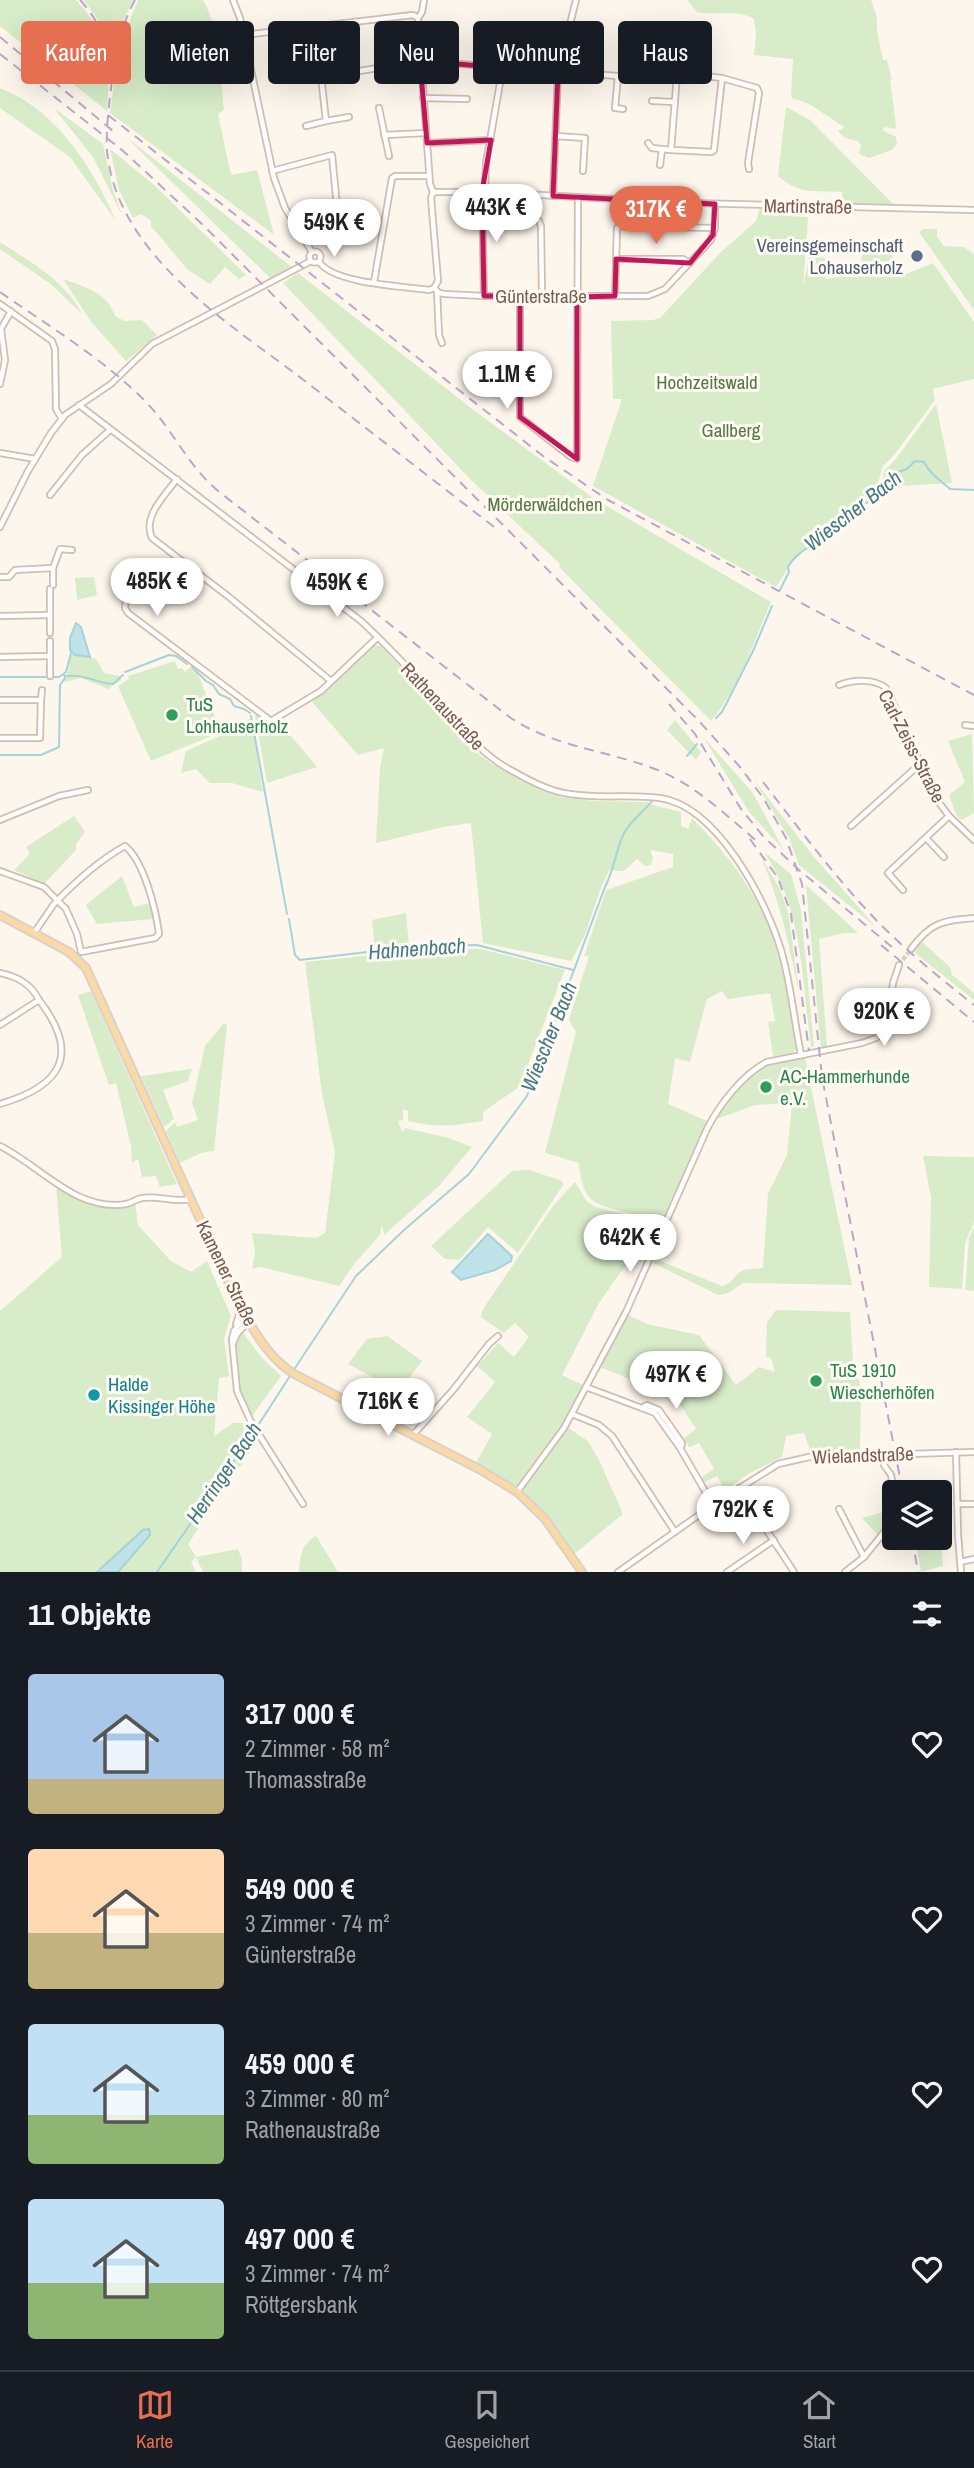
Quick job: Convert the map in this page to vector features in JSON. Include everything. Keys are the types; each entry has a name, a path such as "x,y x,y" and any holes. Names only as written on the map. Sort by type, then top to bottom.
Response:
{"main road":[{"name":"Kamener Straße","path":"0,915 69,953 86,968 237,1301 267,1349 286,1369 296,1375 479,1469 517,1492 545,1519 582,1572"}],"street":[{"name":"Günterstraße","path":"233,0 239,21"},
{"path":"418,21 424,0"},
{"path":"571,21 576,0"},
{"path":"360,22 413,15 418,18"},
{"path":"604,75 618,76 613,108 623,109"},
{"path":"712,77 752,86 759,91 749,169"},
{"path":"648,144 652,148 662,150 712,152 722,78"},
{"name":"Günterstraße","path":"253,84 272,171 285,208 312,252 319,253 319,262"},
{"path":"322,84 326,121"},
{"path":"422,84 429,176 433,192 431,198 438,281 436,290 442,344"},
{"path":"484,296 486,163 500,84"},
{"path":"553,196 558,84"},
{"path":"671,150 676,84"},
{"path":"423,98 467,99"},
{"path":"652,101 674,103"},
{"path":"379,108 389,156"},
{"path":"306,126 349,117"},
{"path":"384,135 426,133"},
{"path":"556,136 585,138 583,171"},
{"path":"427,143 491,140"},
{"path":"660,165 662,150"},
{"path":"272,171 332,155 339,227 323,235"},
{"path":"374,282 393,178 429,176"},
{"name":"Martinstraße","path":"433,192 484,192 715,204 974,210"},
{"path":"520,296 521,418 576,459 578,197"},
{"path":"615,296 616,232 621,226 715,228 715,204"},
{"path":"539,221 541,297"},
{"name":"Günterstraße","path":"311,261 319,262 340,275 374,282 484,296 648,296 660,293 711,240 715,228"},
{"path":"0,527 35,459 62,419 114,380 152,344 311,261 312,252"},
{"path":"616,259 683,259 690,262"},
{"path":"0,304 52,341 55,349 56,409 62,419"},
{"path":"0,384 5,360 1,329 10,311"},
{"path":"471,373 473,379 490,386 519,390"},
{"name":"Rathenaustraße","path":"79,405 302,574 378,637 477,744 507,768 546,788 567,794 592,797 636,796 672,801 688,808 707,822 741,869 772,926 784,960 801,1055"},
{"path":"50,495 82,455 110,430"},
{"path":"0,453 35,459"},
{"path":"177,479 150,517 149,530 152,538 331,681"},
{"path":"50,634 53,568 60,549 72,550"},
{"path":"0,577 9,577 15,570 53,568"},
{"path":"126,599 125,608 128,613 273,720 310,698 378,637"},
{"path":"0,616 50,615"},
{"path":"50,641 50,676"},
{"path":"0,657 50,656"},
{"name":"Carl-Zeiss-Straße","path":"839,685 873,681 883,685 898,712 937,800 974,840"},
{"path":"0,738 40,738 42,690"},
{"path":"0,700 41,701"},
{"path":"965,725 974,726"},
{"path":"851,826 920,765"},
{"path":"0,820 59,796 88,790"},
{"path":"903,890 888,873 949,816"},
{"path":"926,838 944,857"},
{"path":"0,871 44,887 57,900 67,911 77,933 80,951 159,936 154,907 142,875 125,846 83,876 57,900 34,933"},
{"path":"911,949 934,925 947,920 974,918"},
{"path":"517,1492 564,1428 626,1312 720,1105 761,1065 868,1041 880,1035 888,1021 893,983 899,965"},
{"path":"0,973 33,989 51,1016 59,1034 62,1052 53,1076 39,1087 0,1104"},
{"path":"0,1025 39,1000"},
{"path":"0,1146 31,1163 75,1195 89,1201 127,1204 142,1198 191,1199"},
{"path":"237,1301 239,1315 233,1331 237,1391 251,1422 303,1504"},
{"path":"233,1331 240,1323 248,1321"},
{"path":"233,1343 248,1321"},
{"path":"413,1435 498,1336"},
{"path":"586,1387 655,1413 666,1424 713,1505"},
{"path":"572,1414 599,1425 612,1436 675,1532"},
{"name":"Wielandstraße","path":"618,1572 713,1505 778,1464 796,1459 974,1451"},
{"path":"956,1452 961,1572"},
{"path":"883,1455 884,1465 892,1480"},
{"path":"740,1488 794,1572"},
{"path":"957,1504 974,1504"},
{"path":"839,1509 864,1557"},
{"path":"845,1572 864,1557 882,1535"},
{"path":"727,1572 774,1540"},
{"path":"960,1562 974,1559"}],"highlighted area":[{"path":"420,61 558,72 553,196 715,204 713,235 690,263 616,259 615,296 577,297 577,459 520,417 520,296 484,296 482,192 491,140 427,143"}],"green space":[{"path":"0,0 76,0 92,21 21,21 21,43 0,26"},
{"path":"83,0 133,0 123,21 99,21"},
{"path":"138,0 203,0 212,21 145,21 145,84 222,84 224,110 218,114 231,175 257,170 274,235 110,113 114,84 131,84 129,21"},
{"path":"687,0 871,0 877,17 883,60 887,60 892,80 890,79 896,126 895,129 886,127 882,130 896,137 897,144 892,150 869,158 859,154 861,146 858,141 844,137 838,130 844,126 813,107 793,99 793,59 754,55 754,19 734,13 697,12"},
{"path":"73,84 108,84 107,111"},
{"path":"0,88 39,111 71,143 96,181 116,221 70,157 0,108"},
{"path":"786,107 810,120 893,204 843,203 842,192 800,189 778,176"},
{"path":"54,108 103,144 113,190 122,215 93,157"},
{"path":"126,137 293,268 271,279"},
{"path":"110,149 153,184 246,275 239,279 225,267 210,284 188,270 151,226 151,221 141,214 133,218 119,190"},
{"name":"Hochzeitswald","path":"760,208 764,208 764,215 808,217 803,288 809,256 825,258 826,279 861,274 862,250 886,243 901,276 933,263 974,322 974,379 933,389 935,400 883,466 875,486 878,493 797,554 776,587 593,486 622,399 613,399 611,321 660,318 720,253 756,221"},
{"path":"923,229 937,229 937,237 944,246 964,247 974,254 974,310 919,232"},
{"path":"0,242 57,282 82,314 52,285 0,249"},
{"name":"Mörderwäldchen","path":"298,273 471,408 593,498 771,602 738,679 711,721 559,567 560,564 472,481 283,283"},
{"path":"63,279 101,296 115,316 124,321 142,320 157,335 126,361 92,323"},
{"path":"936,404 952,483 881,487 884,471"},
{"path":"94,577 97,595 77,600 75,578"},
{"path":"374,645 381,646 448,717 449,723 473,750 492,764 562,797 594,801 648,802 681,812 681,826 688,829 692,818 728,858 758,904 777,951 797,1048 792,1053 773,1056 768,1022 775,1021 770,993 728,999 722,991 707,999 690,1062 675,1058 668,1104 707,1121 664,1220 626,1212 592,1200 584,1188 579,1163 545,1153 576,1032 569,1020 589,956 584,956 606,890 673,867 673,854 650,850 653,857 651,865 645,866 637,859 623,871 610,869 584,937 571,961 483,943 471,823 376,843 380,768 384,748 358,755 312,702"},
{"path":"70,654 96,659 104,673 120,676 121,680 108,689 81,678 64,682"},
{"name":"TuS Lohhauserholz","path":"175,661 178,669 182,668 185,672 190,667 198,674 221,732 151,761 118,686 129,679 128,676"},
{"path":"261,714 269,722 279,722 317,767 267,783 255,715"},
{"path":"251,718 263,792 232,783 210,783 196,769 181,773 186,751 235,729"},
{"path":"675,720 701,752 696,760 667,730"},
{"path":"972,734 974,813 961,820 949,795 965,782 948,741"},
{"path":"704,738 753,793 783,849 749,812"},
{"path":"754,780 814,857 876,927 799,865 789,838"},
{"path":"74,816 85,832 76,844 76,850 44,884 14,870 30,854 26,847"},
{"path":"764,852 791,874 801,910 814,1046 811,1047 794,921 777,874"},
{"path":"761,857 780,889 789,916 799,992 779,907"},
{"path":"122,876 134,907 150,903 154,919 97,924 86,905"},
{"path":"806,885 858,933 844,933 819,939 827,1047 821,1048"},
{"path":"406,913 409,946 375,950 372,920"},
{"path":"921,941 951,968 951,974 974,993 974,1000 914,952"},
{"path":"435,949 481,949 565,970 519,1087 483,1112 483,1121 428,1125 408,1121 408,1111 403,1109 403,1120 398,1121 402,1132 405,1128 449,1138 472,1147 439,1186 384,1235 382,1224 380,1235 339,1286 261,1267 252,1269 255,1251 252,1233 317,1238 325,1233 335,1152 322,1094 305,962"},
{"path":"91,991 177,1184 160,1187 156,1176 142,1177 138,1159 132,1163 131,1146 116,1083 109,1085 78,995"},
{"path":"223,1024 227,1024 214,1151 201,1153 180,1163 166,1131 175,1122 177,1127 198,1120 192,1103 205,1046"},
{"path":"805,1058 852,1285 743,1283 728,1293 718,1295 653,1263 655,1259 722,1286 742,1271 763,1268 768,1194 787,1155 792,1103 755,1105 717,1119 731,1096 759,1069 775,1062"},
{"path":"192,1069 188,1081 163,1090 174,1119 164,1127 141,1076"},
{"path":"923,1156 974,1157 974,1222 965,1243 962,1289 929,1287 931,1197"},
{"path":"529,1170 562,1181 563,1185 518,1253 488,1227 459,1260 445,1259 431,1246 512,1171"},
{"path":"575,1182 587,1202 596,1207 661,1224 646,1261 629,1260 599,1303 562,1375 583,1385 565,1422 516,1490 476,1463 492,1434 467,1417 495,1382 477,1366 498,1343 514,1357 529,1337 515,1323 504,1333 481,1317 483,1309 553,1206"},
{"path":"56,1185 76,1196 94,1201 135,1202 138,1225 171,1261 191,1272 207,1261 231,1316 224,1339 229,1376 219,1378 214,1436 233,1423 245,1423 252,1429 256,1443 188,1544 196,1557 191,1562 196,1572 118,1572 150,1535 149,1529 146,1529 97,1572 0,1572 0,1311 62,1257"},
{"path":"974,1227 974,1291 965,1290 969,1238"},
{"path":"776,1310 850,1312 853,1361 861,1388 860,1450 811,1453 804,1433 786,1436 782,1457 750,1473 725,1490 717,1476 703,1483 700,1478 714,1469 699,1443 689,1447 684,1438 696,1429 675,1397 600,1367 628,1315 647,1324 699,1335 736,1385 759,1367 775,1372 771,1358 766,1357 767,1322"},
{"path":"244,1334 262,1358 281,1376 251,1417 235,1367 238,1336"},
{"path":"387,1336 422,1361 399,1391 348,1364 367,1339"},
{"path":"568,1428 588,1441 623,1514 573,1555 548,1518 522,1491"},
{"path":"882,1512 882,1532 879,1536 862,1518"},
{"path":"316,1536 338,1572 299,1572 304,1547"},
{"path":"238,1549 242,1572 203,1572 196,1557"},
{"path":"917,1550 942,1550 943,1566 921,1572"}],"water":[{"path":"76,623 81,627 90,657 75,655 70,650 70,638"},
{"path":"488,1234 512,1256 511,1261 495,1270 461,1280 452,1272"},
{"path":"149,1529 150,1535 118,1572 97,1572 143,1530"}],"waterway":[{"name":"Wiescher Bach","path":"780,590 789,572 788,567 796,557 815,545 849,515 856,513 859,508 885,491 898,472 907,469 915,461 924,462 950,489 974,490"},
{"name":"Wiescher Bach","path":"716,718 722,712 753,651 772,606"},
{"path":"52,677 59,677 66,672 71,653"},
{"name":"Hahnenbach","path":"125,672 169,655 176,656 187,664"},
{"name":"Hahnenbach","path":"192,667 213,685 219,694 230,699 234,706 250,713"},
{"path":"0,755 41,755 59,747 60,685 65,678 64,674"},
{"name":"Hahnenbach","path":"66,676 79,676 113,684 123,675"},
{"path":"0,677 48,677"},
{"name":"Hahnenbach","path":"251,716 287,914"},
{"name":"Wiescher Bach","path":"687,756 697,744"},
{"name":"Wiescher Bach","path":"293,1371 356,1276 469,1174 527,1096 623,834 652,801"},
{"name":"Hahnenbach","path":"289,919 295,955 300,960 418,946 477,945 573,970"},
{"name":"Herringer Bach","path":"257,1427 290,1376"},
{"name":"Herringer Bach","path":"157,1572 254,1432"}],"tunnel":[{"path":"899,965 911,949"}],"railway":[{"path":"80,0 95,21"},
{"path":"135,0 124,23 118,47 107,137 115,188 131,222 154,254 211,310 494,527"},
{"path":"0,37 113,131"},
{"path":"0,54 122,150 202,224 699,721 764,799 786,838 802,884 822,1077 900,1480"},
{"path":"108,115 543,456 608,500 974,695"},
{"path":"0,292 76,344 130,387 147,403 198,470 218,491 508,716 544,735 641,764 674,778 712,803 760,844"},
{"path":"669,704 695,734 741,809 763,836 799,870 892,947"},
{"path":"763,782 834,873 880,924 925,966 974,1005"},
{"path":"750,839 778,878 791,914 809,1051"},
{"path":"881,945 974,1022"},
{"path":"914,1550 918,1572"}],"place":[{"name":"Vereinsgemeinschaft Lohauserholz","path":"917,256"},
{"name":"TuS Lohhauserholz","path":"172,715"},
{"name":"AC-Hammerhunde e.V.","path":"766,1087"},
{"name":"TuS 1910 Wiescherhöfen","path":"816,1381"},
{"name":"Halde Kissinger Höhe","path":"94,1395"}],"park label":[{"name":"Gallberg","path":"731,430"}]}
